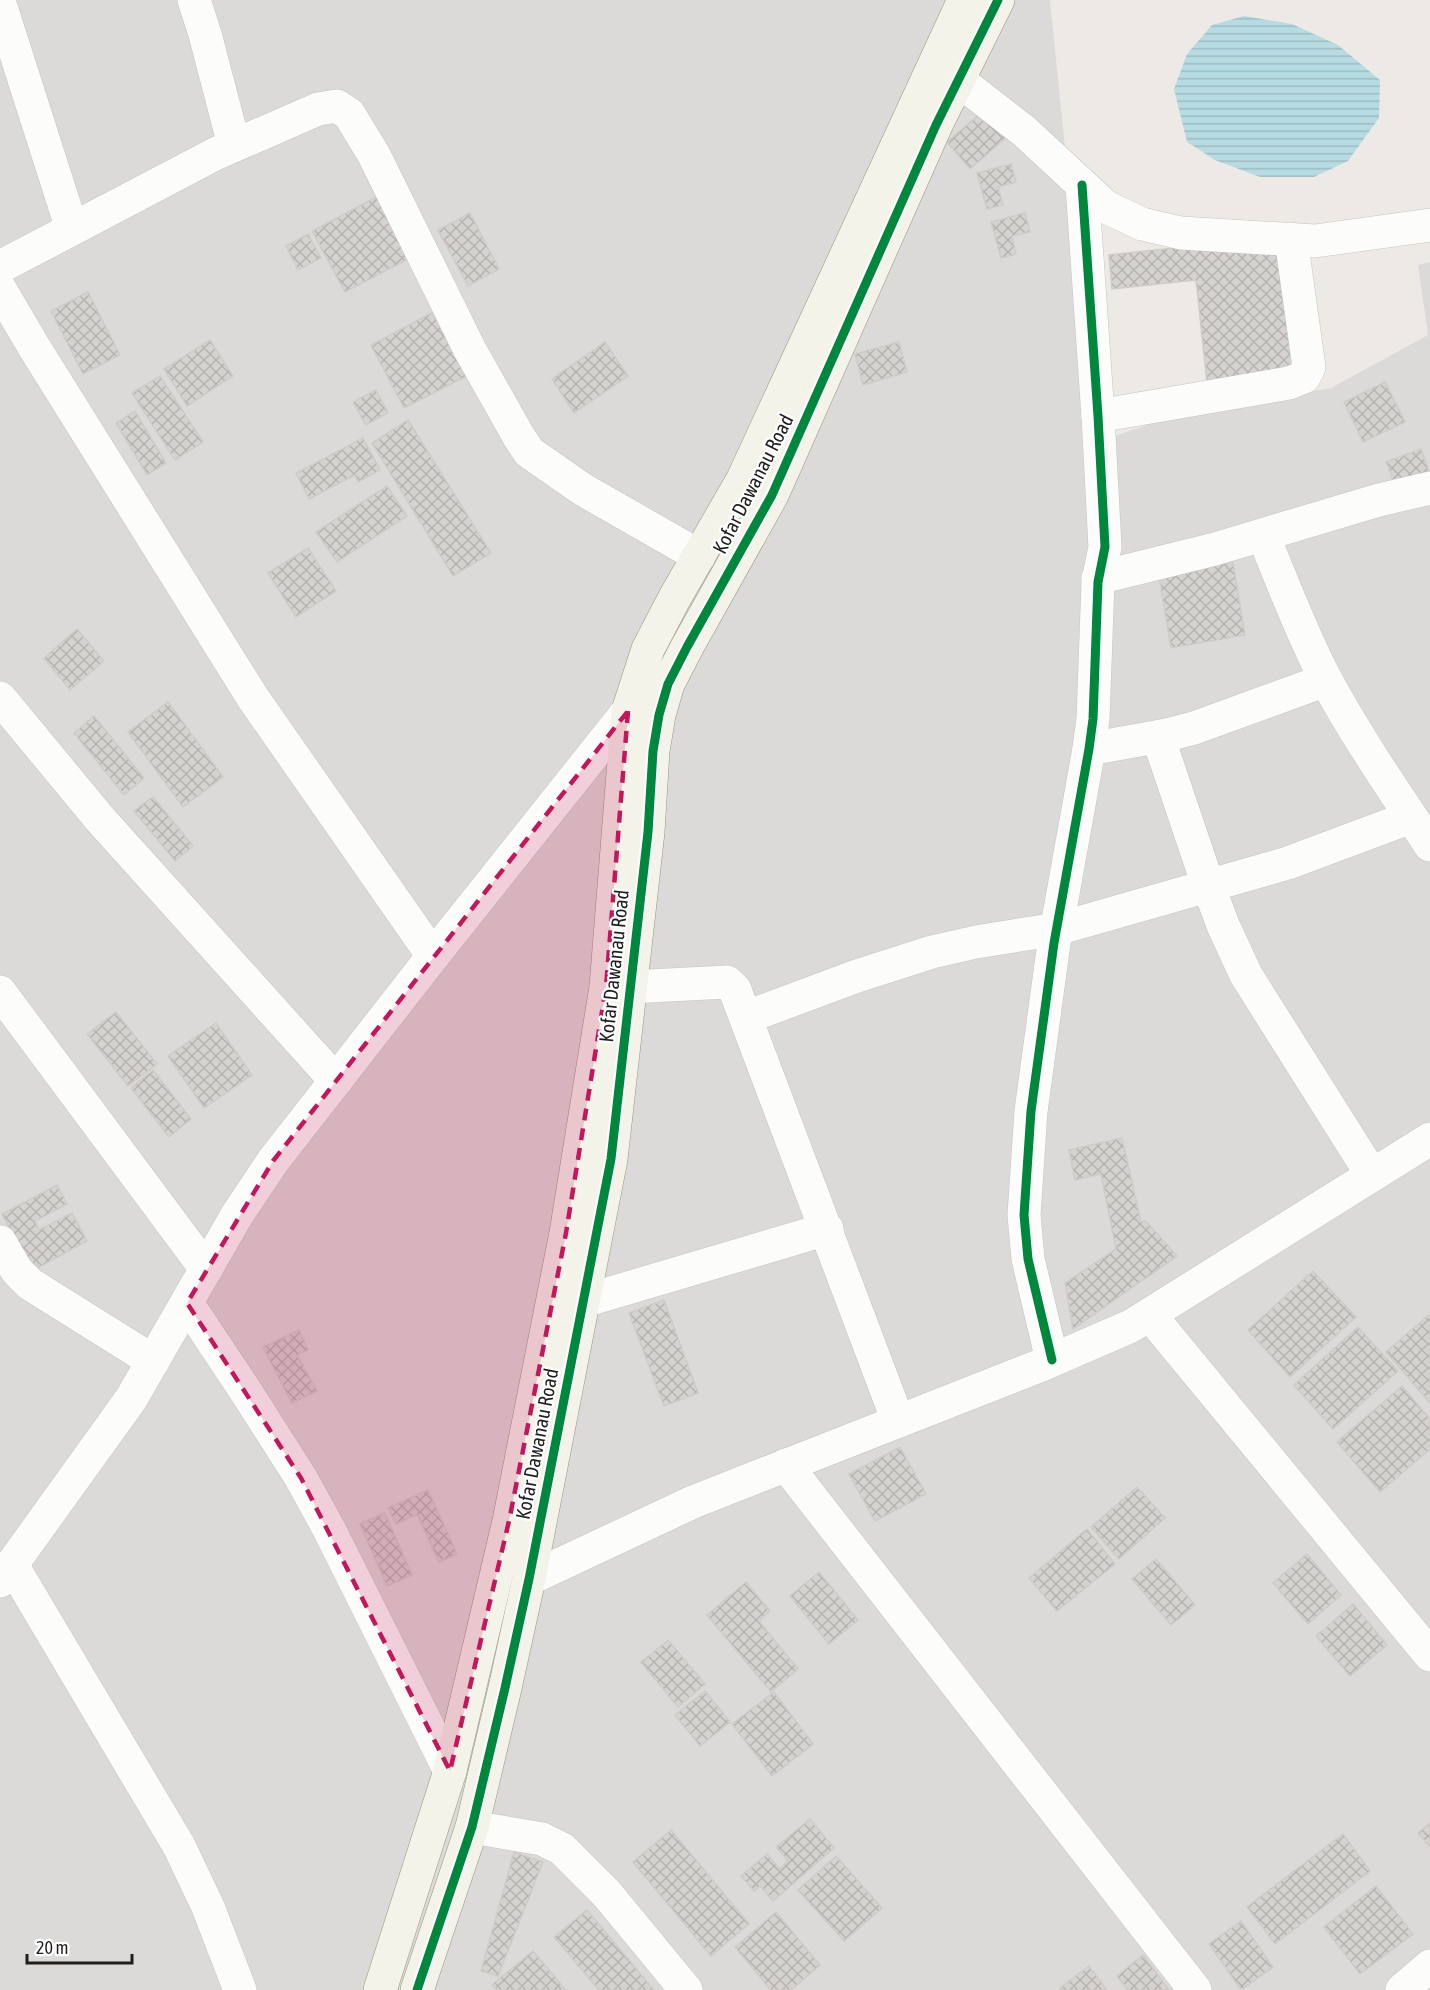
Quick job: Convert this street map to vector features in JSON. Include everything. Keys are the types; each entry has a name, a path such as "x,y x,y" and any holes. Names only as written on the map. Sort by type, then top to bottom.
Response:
{"street":[{"path":"194,0 234,145"},
{"name":"Kofar Dawanau Road","path":"380,1990 450,1771 508,1521 566,1233 606,987 628,711 648,650 743,479 964,0"},
{"name":"Kofar Dawanau Road","path":"417,1990 472,1827 529,1579 584,1301 611,1159 648,832 653,751 659,715 668,684 772,495 957,79 998,0"},
{"path":"0,4 72,229"},
{"path":"957,79 1024,131 1106,207 1142,224 1181,233 1315,240 1430,225"},
{"path":"0,267 234,145 318,109 336,106 349,114 374,155 470,350 529,452 582,489 699,556"},
{"path":"1052,1360 1029,1259 1024,1215 1031,1111 1057,929 1093,719 1098,578 1105,547 1082,185"},
{"path":"1098,416 1289,382 1304,377 1309,367 1291,239"},
{"path":"0,289 253,698 433,956"},
{"path":"743,479 772,495"},
{"path":"1098,578 1263,535 1379,500 1426,496"},
{"path":"747,1017 857,976 932,952 1057,929 1422,826 1372,757 1326,680 1309,646 1263,535"},
{"path":"1089,749 1194,728 1326,680"},
{"path":"0,698 100,819 336,1081"},
{"path":"240,1990 208,1908 179,1846 6,1573 130,1399 237,1215 273,1161 628,711"},
{"path":"1158,737 1208,885 1246,975 1372,1175"},
{"path":"630,987 727,982 735,990 898,1421"},
{"path":"0,992 206,1269"},
{"path":"529,1579 693,1502 1052,1360 1131,1326 1430,1139"},
{"path":"584,1301 826,1229"},
{"path":"0,1242 8,1279 30,1284 153,1361"},
{"path":"187,1303 301,1478 330,1531 450,1771"},
{"path":"1149,1315 1430,1655"},
{"path":"786,1465 1196,1990"},
{"path":"472,1827 542,1839 562,1849 607,1894 686,1990"},
{"path":"1402,1990 1430,1966"}],"highlighted area":[{"path":"628,711 606,987 566,1233 509,1521 450,1771 301,1478 187,1303 273,1161"}],"shaded area":[{"path":"0,0 1050,0 1095,443 1187,411 1331,388 1428,335 1418,265 1430,262 1430,1990 0,1990"}],"water":[{"path":"1244,16 1292,24 1338,45 1380,80 1379,118 1348,161 1314,177 1260,177 1215,160 1187,142 1174,89 1187,54 1212,25"}],"building":[{"path":"988,107 1010,134 970,169 947,142"},
{"path":"1011,164 1016,182 998,187 1003,205 987,209 977,173"},
{"path":"382,194 414,256 345,292 312,231"},
{"path":"470,213 499,269 468,286 438,230"},
{"path":"1025,213 1030,232 1012,236 1016,254 1001,258 991,222"},
{"path":"308,234 321,258 298,270 286,246"},
{"path":"1192,246 1278,252 1295,371 1207,382 1196,280 1112,289 1109,255"},
{"path":"88,292 120,355 83,374 51,311"},
{"path":"437,310 471,374 404,408 371,345"},
{"path":"210,340 233,376 187,406 164,369"},
{"path":"605,342 628,376 574,413 552,379"},
{"path":"899,342 907,372 863,385 855,354"},
{"path":"160,376 203,442 175,460 132,393"},
{"path":"1385,382 1405,422 1363,442 1344,402"},
{"path":"376,390 388,413 366,425 353,402"},
{"path":"135,411 166,463 147,475 116,423"},
{"path":"408,420 491,553 453,576 372,443"},
{"path":"363,438 380,470 358,482 355,475 309,499 296,473"},
{"path":"1421,449 1430,474 1398,492 1386,462"},
{"path":"387,486 407,516 337,562 316,532"},
{"path":"308,548 336,591 296,617 268,573"},
{"path":"1232,557 1245,635 1171,648 1158,570"},
{"path":"77,629 104,661 70,690 44,658"},
{"path":"168,702 223,777 183,807 128,732"},
{"path":"94,716 144,778 124,795 74,733"},
{"path":"153,797 193,846 175,861 134,811"},
{"path":"116,1012 157,1064 128,1086 87,1034"},
{"path":"216,1023 252,1075 204,1108 168,1056"},
{"path":"153,1070 191,1119 169,1137 131,1088"},
{"path":"1122,1138 1141,1222 1146,1221 1177,1256 1073,1329 1065,1283 1116,1249 1101,1174 1075,1180 1069,1150"},
{"path":"57,1185 67,1204 35,1221 39,1230 72,1213 87,1241 32,1271 2,1214"},
{"path":"1313,1271 1356,1317 1290,1377 1248,1330"},
{"path":"664,1300 698,1393 664,1406 629,1313"},
{"path":"1430,1314 1430,1403 1386,1352"},
{"path":"1358,1327 1398,1371 1333,1429 1294,1385"},
{"path":"299,1330 308,1350 297,1355 317,1391 292,1403 263,1347"},
{"path":"1402,1386 1430,1419 1430,1449 1380,1492 1337,1442"},
{"path":"900,1447 926,1494 875,1521 849,1474"},
{"path":"1137,1487 1165,1518 1119,1559 1091,1527"},
{"path":"428,1490 457,1554 439,1562 417,1514 396,1524 388,1508"},
{"path":"385,1513 412,1575 387,1586 360,1524"},
{"path":"1087,1529 1115,1564 1057,1611 1029,1578"},
{"path":"1307,1554 1341,1595 1308,1624 1273,1583"},
{"path":"1156,1559 1195,1605 1171,1625 1132,1579"},
{"path":"819,1572 858,1620 829,1644 790,1596"},
{"path":"746,1582 770,1611 759,1621 798,1669 771,1692 707,1615"},
{"path":"1353,1604 1387,1645 1350,1676 1316,1636"},
{"path":"668,1640 705,1684 678,1707 641,1662"},
{"path":"705,1691 730,1722 700,1746 675,1715"},
{"path":"774,1692 813,1744 772,1776 732,1724"},
{"path":"810,1819 834,1848 773,1901 760,1886 754,1891 741,1876 767,1854 780,1869 788,1861 776,1847"},
{"path":"1430,1823 1430,1847 1418,1833"},
{"path":"671,1830 749,1924 711,1956 633,1862"},
{"path":"1343,1834 1370,1871 1275,1944 1247,1907"},
{"path":"514,1852 543,1862 498,1976 481,1971"},
{"path":"836,1856 882,1908 844,1941 798,1890"},
{"path":"1376,1886 1413,1934 1360,1974 1324,1927"},
{"path":"587,1910 654,1990 599,1990 554,1937"},
{"path":"776,1912 820,1965 791,1990 771,1990 735,1947"},
{"path":"1241,1921 1273,1967 1241,1990 1209,1944"},
{"path":"533,1951 566,1990 497,1990 492,1985"},
{"path":"1143,1955 1169,1990 1128,1990 1117,1976"},
{"path":"1089,1966 1107,1990 1061,1990 1060,1988"}],"cycle path":[{"path":"417,1990 472,1827 505,1688 529,1579 611,1159 648,832 653,751 659,715 668,684 772,495 936,125 998,0"},
{"path":"1052,1360 1028,1259 1024,1215 1031,1111 1054,943 1093,719 1098,582 1105,547 1082,185"}]}
